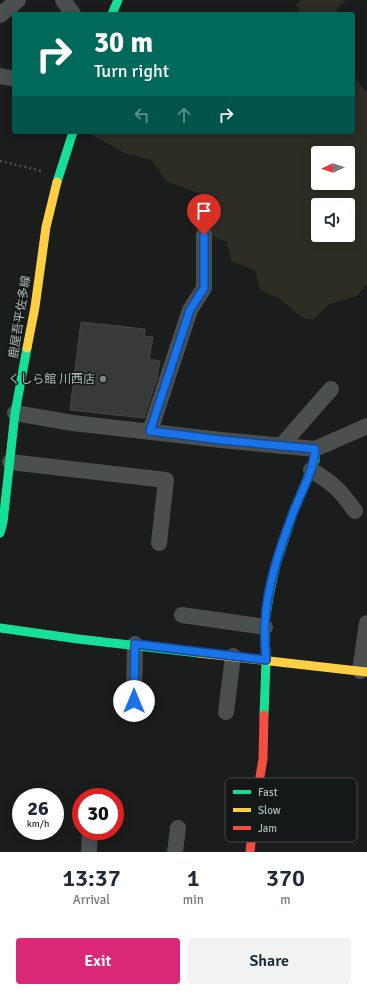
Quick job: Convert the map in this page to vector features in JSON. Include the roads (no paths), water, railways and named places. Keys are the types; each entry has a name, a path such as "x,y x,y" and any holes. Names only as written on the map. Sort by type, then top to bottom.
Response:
{"street":[{"path":"0,15 18,0"},
{"path":"63,0 72,12"},
{"path":"113,12 118,0"},
{"name":"鹿屋吾平佐多線","path":"0,533 3,522 15,413 35,307 46,227 72,134"},
{"path":"150,431 190,310 204,288 204,235"},
{"path":"280,446 331,389"},
{"path":"15,413 200,438 315,449 367,426"},
{"path":"260,778 263,759 266,660 265,627 268,596 276,564 293,513 315,460 315,449"},
{"path":"10,462 166,480 159,543"},
{"path":"311,470 327,480 341,492 355,510"},
{"path":"182,615 265,627"},
{"path":"0,628 78,639 135,644 364,672 367,623"},
{"path":"134,701 135,644"},
{"path":"226,712 233,656"},
{"path":"176,852 178,828"},
{"path":"89,852 90,840"},
{"path":"250,852 251,842"}],"place":[{"name":"くしら館 川西店","path":"103,379"}]}
